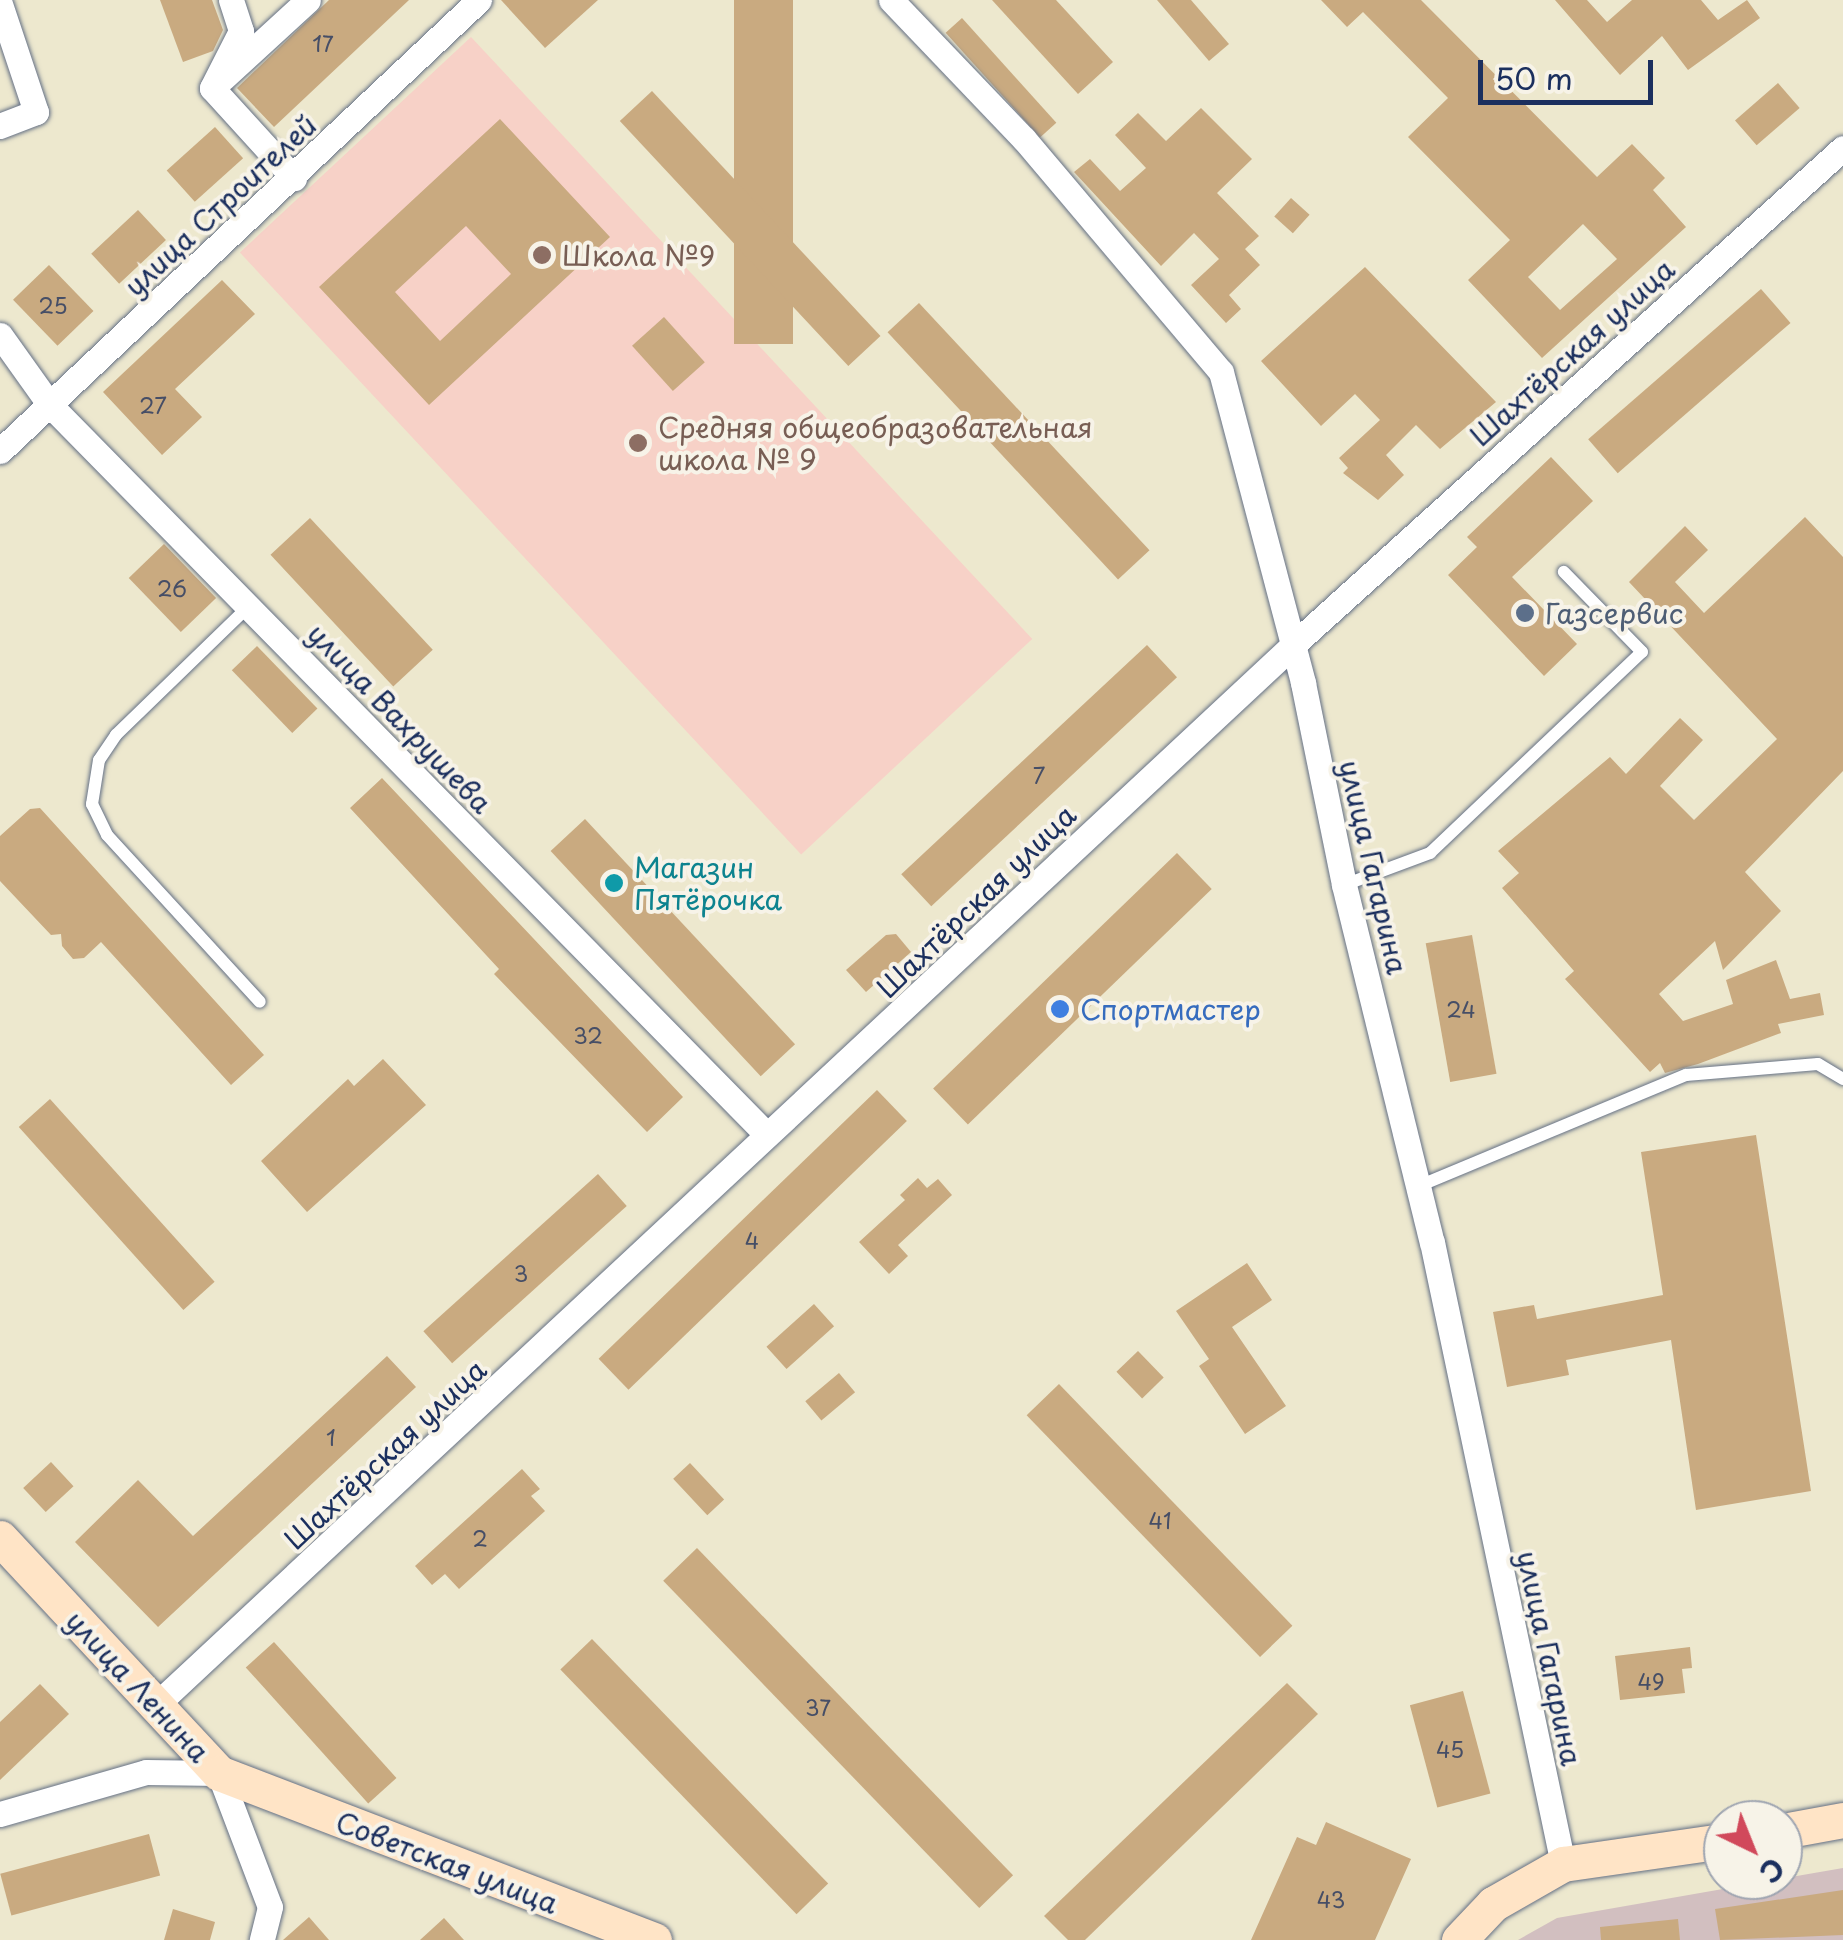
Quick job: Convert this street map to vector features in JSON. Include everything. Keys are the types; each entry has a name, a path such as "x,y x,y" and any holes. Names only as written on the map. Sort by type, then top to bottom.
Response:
{"main road":[{"name":"улица Ленина","path":"0,1538 219,1773 296,1805"},
{"name":"Советская улица","path":"296,1805 654,1940"},
{"path":"1803,1827 1843,1820"},
{"path":"1459,1940 1493,1904 1563,1864 1703,1844"}],"street":[{"path":"212,88 241,31 231,0"},
{"path":"212,88 308,0"},
{"name":"улица Строителей","path":"0,451 479,0"},
{"name":"улица Гагарина","path":"890,0 1024,140 1221,372 1293,645 1344,885 1418,1186 1563,1864"},
{"path":"0,4 36,112 0,126"},
{"path":"212,88 294,178"},
{"name":"Шахтёрская улица","path":"157,1704 1293,645 1843,148"},
{"name":"улица Вахрушева","path":"0,335 50,405 767,1135"},
{"path":"0,1814 146,1772 219,1773 270,1907 262,1940"}],"lane":[{"path":"1344,885 1430,853 1642,652 1564,572"},
{"path":"248,607 116,735 99,760 92,804 107,834 260,1002"},
{"path":"1418,1186 1686,1075 1818,1064 1843,1079"}],"shaded area":[{"name":"Средняя общеобразовательная школа № 9","path":"471,37 1032,639 801,854 240,253"},
{"path":"1843,1868 1843,1940 1518,1940 1557,1918 1703,1892 1703,1900 1803,1900 1803,1875"}],"building":[{"path":"160,0 212,0 223,30 213,51 183,62"},
{"path":"329,0 409,0 274,127 237,88"},
{"path":"501,0 598,0 545,48"},
{"path":"734,0 793,0 793,344 734,344"},
{"path":"992,0 1056,0 1113,62 1078,94"},
{"path":"1157,0 1191,0 1229,44 1209,61"},
{"path":"1321,0 1421,0 1597,177 1632,144 1665,178 1653,190 1686,227 1542,358 1468,280 1510,240 1408,137 1448,98 1363,12 1347,27","holes":["1583,224 1617,259 1560,310 1528,277"]},
{"path":"1555,0 1587,0 1607,22 1632,0 1701,0 1718,20 1747,0 1760,18 1688,70 1662,36 1620,75"},
{"path":"962,18 1056,123 1040,138 946,33"},
{"path":"1778,83 1800,108 1757,145 1735,120"},
{"path":"652,91 880,336 848,366 620,121"},
{"path":"1201,108 1252,159 1217,193 1259,236 1245,249 1260,265 1229,295 1241,309 1226,323 1191,285 1219,259 1194,233 1161,266 1074,172 1090,159 1120,191 1146,168 1115,135 1138,113 1166,141"},
{"name":"Школа №9","path":"500,119 610,237 429,405 319,287","holes":["466,226 511,274 440,341 395,292"]},
{"path":"215,127 243,158 195,202 167,170"},
{"path":"1291,198 1310,215 1293,233 1274,217"},
{"path":"138,210 166,240 119,284 91,254"},
{"path":"49,265 93,311 57,346 13,300"},
{"path":"1365,267 1496,402 1440,449 1416,425 1386,455 1404,475 1378,500 1343,473 1348,468 1339,458 1380,420 1355,394 1321,426 1261,361"},
{"path":"222,280 255,314 175,389 202,417 162,455 103,392"},
{"path":"1761,289 1791,323 1618,473 1588,439"},
{"path":"919,303 1150,550 1118,580 888,332"},
{"path":"664,317 705,362 673,391 632,346"},
{"path":"1551,457 1593,501 1512,577 1577,644 1544,676 1448,575 1477,547 1467,537"},
{"path":"1805,517 1843,557 1843,771 1745,872 1781,911 1723,970 1715,941 1659,994 1683,1021 1733,1004 1726,980 1776,960 1790,999 1820,993 1824,1015 1778,1024 1781,1033 1698,1064 1665,1073 1660,1063 1650,1072 1565,979 1574,971 1502,888 1519,873 1498,851 1610,757 1626,774 1680,718 1703,740 1660,786 1694,820 1777,739 1629,582 1685,526 1708,550 1675,582 1704,613"},
{"path":"310,518 433,650 393,686 271,555"},
{"path":"164,544 216,598 181,632 129,578"},
{"path":"1147,645 1177,677 931,906 901,874"},
{"path":"257,646 317,709 292,733 232,670"},
{"path":"382,778 683,1097 647,1132 494,974 499,969 350,808"},
{"path":"40,808 264,1055 231,1085 101,942 84,958 73,959 62,946 61,934 51,935 0,881 0,836 30,809"},
{"path":"585,819 795,1044 761,1076 551,851"},
{"path":"1177,853 1212,889 968,1124 933,1088"},
{"path":"896,934 911,952 866,992 846,970 886,935"},
{"path":"1472,935 1496,1074 1450,1082 1426,943"},
{"path":"383,1059 426,1105 307,1212 261,1161 348,1079 354,1086"},
{"path":"877,1090 907,1121 628,1390 599,1359"},
{"path":"50,1099 215,1282 183,1310 19,1127"},
{"path":"1756,1135 1811,1491 1696,1510 1671,1340 1566,1360 1569,1375 1507,1387 1493,1312 1534,1305 1537,1319 1663,1295 1641,1152"},
{"path":"598,1174 627,1206 452,1363 423,1331"},
{"path":"918,1178 927,1188 938,1179 952,1195 898,1245 908,1256 889,1274 859,1242 905,1200 900,1195"},
{"path":"1247,1263 1272,1300 1232,1327 1286,1406 1245,1434 1199,1366 1209,1359 1176,1311"},
{"path":"814,1304 834,1326 787,1369 766,1347"},
{"path":"1138,1351 1164,1378 1142,1398 1116,1372"},
{"path":"387,1356 416,1387 158,1627 75,1542 138,1480 193,1536"},
{"path":"839,1373 855,1392 821,1420 805,1401"},
{"path":"1059,1384 1292,1626 1260,1657 1027,1415"},
{"path":"51,1462 74,1486 46,1512 23,1488"},
{"path":"690,1463 724,1500 707,1515 673,1479"},
{"path":"522,1469 540,1489 531,1496 545,1511 459,1589 445,1574 432,1585 415,1566"},
{"path":"697,1548 1013,1875 979,1908 663,1581"},
{"path":"592,1639 828,1884 797,1914 560,1670"},
{"path":"274,1642 396,1778 368,1803 246,1667"},
{"path":"1690,1647 1692,1668 1682,1669 1685,1693 1620,1700 1615,1656"},
{"path":"1287,1683 1318,1714 1085,1940 1068,1940 1044,1916"},
{"path":"40,1684 69,1714 0,1780 0,1722"},
{"path":"1463,1691 1490,1793 1437,1808 1410,1705"},
{"path":"1326,1822 1411,1859 1375,1940 1251,1940 1297,1837 1316,1845"},
{"path":"149,1834 160,1876 11,1915 0,1874"},
{"path":"1843,1890 1843,1935 1720,1940 1715,1909 1803,1900 1803,1896"},
{"path":"173,1909 215,1922 210,1940 164,1940"},
{"path":"309,1917 329,1940 283,1940"},
{"path":"444,1918 464,1940 420,1940"},
{"path":"1678,1919 1680,1940 1601,1940 1600,1927"}],"place":[{"name":"Школа №9","path":"542,255"},
{"name":"Средняя общеобразовательная школа № 9","path":"638,443"},
{"name":"Газсервис","path":"1525,613"},
{"name":"Магазин Пятёрочка","path":"614,883"},
{"name":"Спортмастер","path":"1060,1009"}]}
